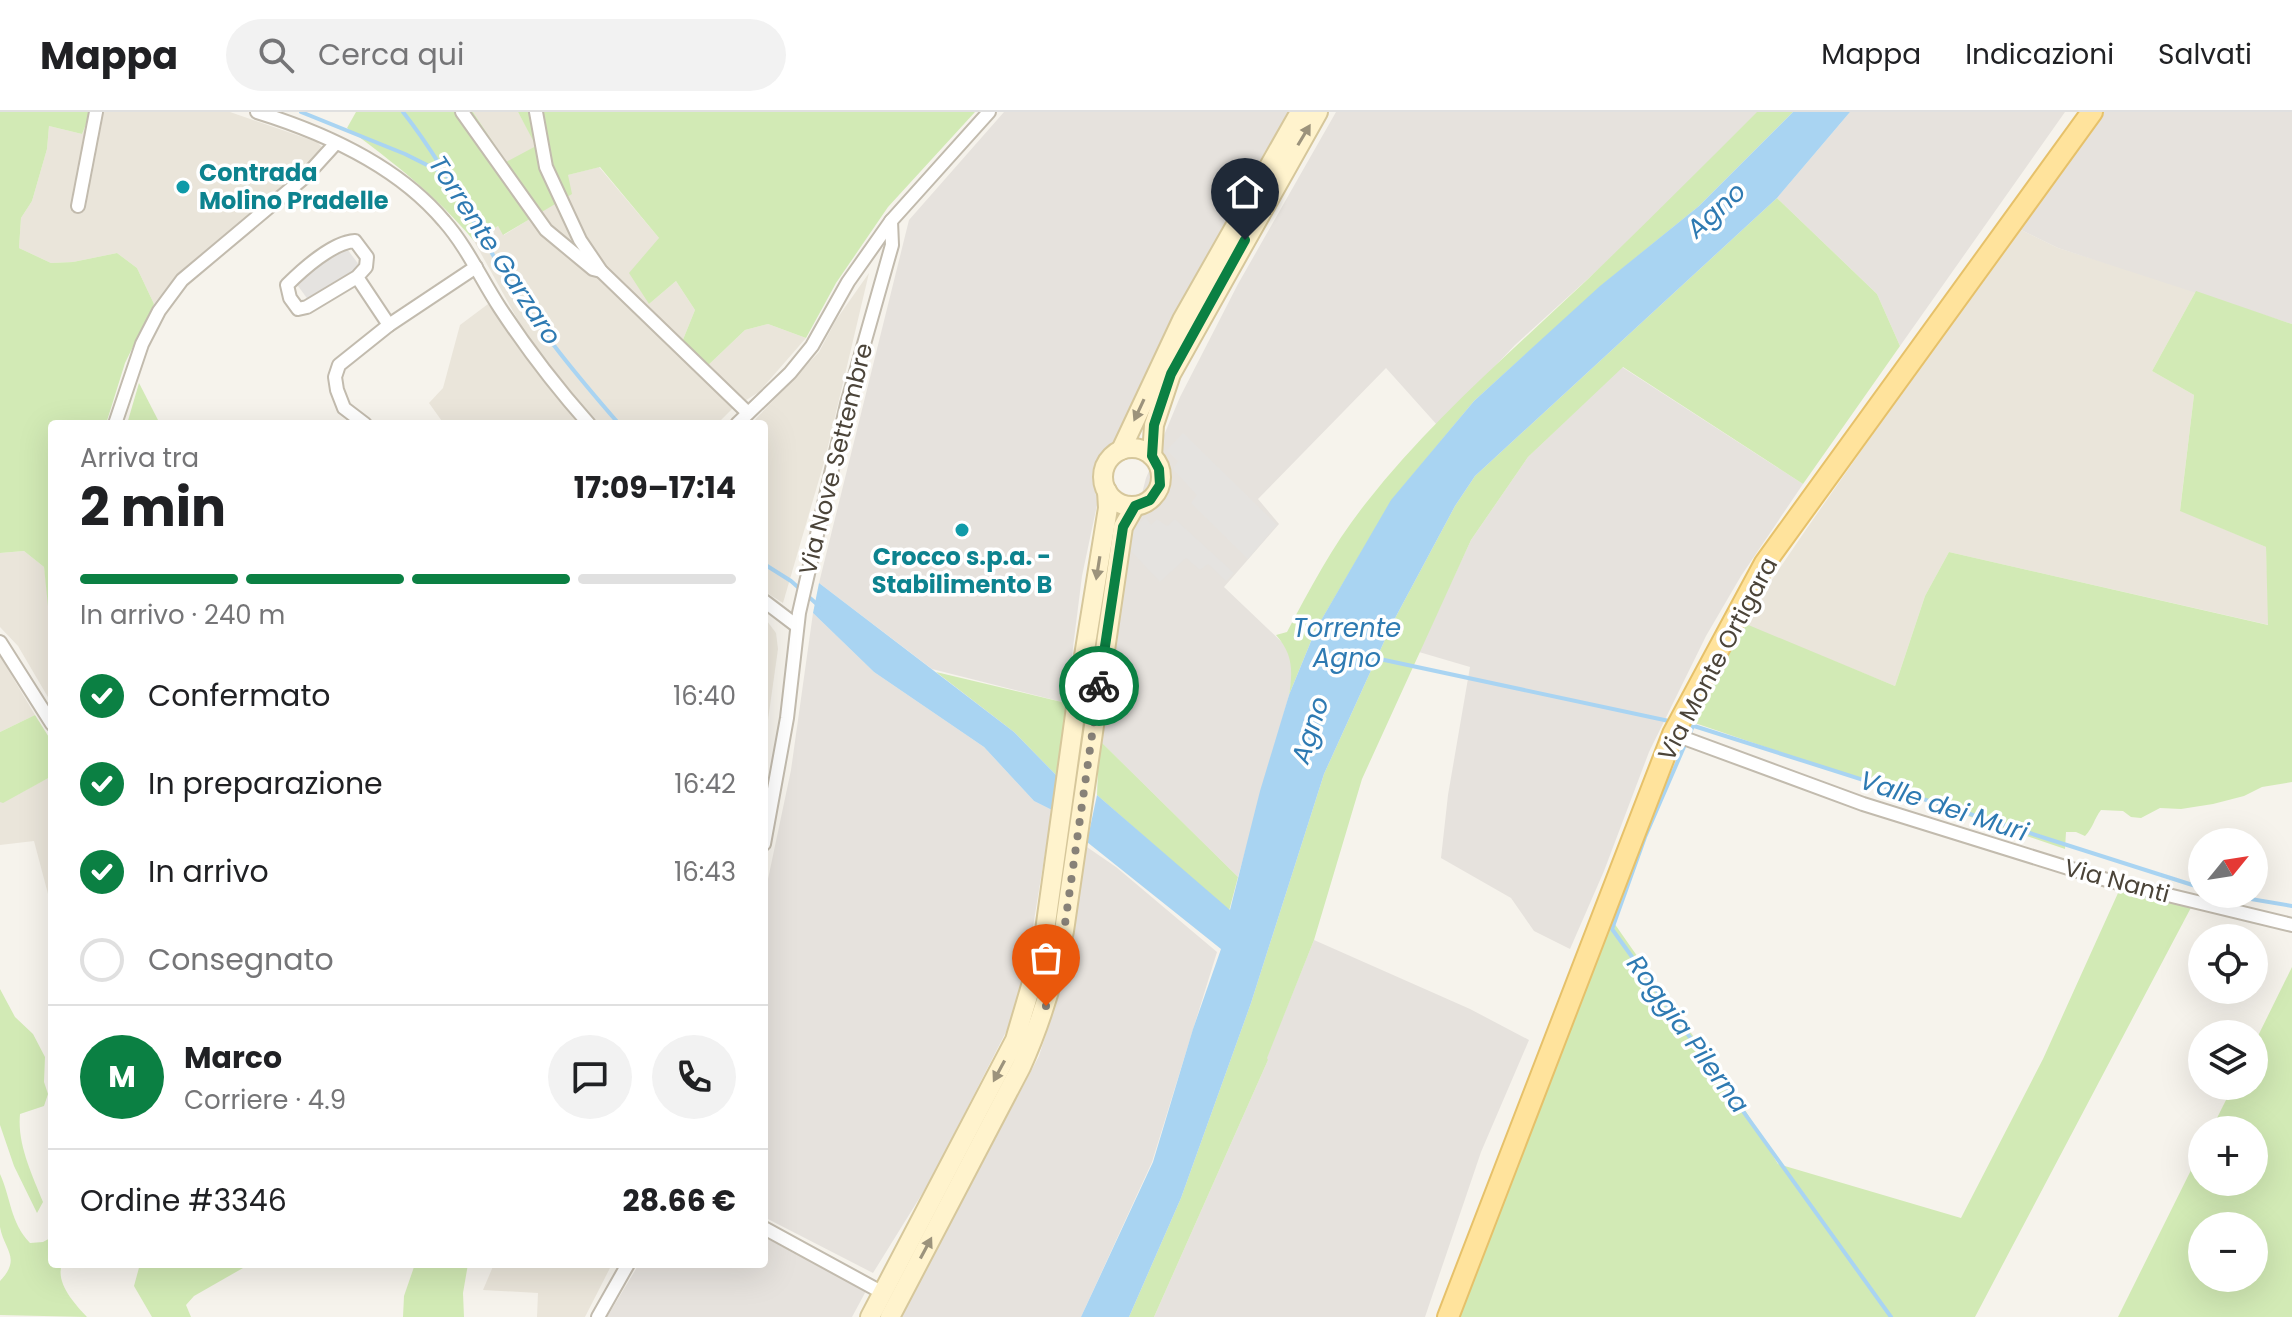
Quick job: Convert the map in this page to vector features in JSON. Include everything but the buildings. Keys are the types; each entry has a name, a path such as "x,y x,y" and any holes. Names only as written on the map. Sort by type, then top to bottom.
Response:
{"main road":[{"path":"1121,450 1182,320 1300,112"},
{"path":"1107,491 1118,503 1135,506 1150,500 1160,485 1159,469 1152,456 1154,425 1171,374 1318,112"},
{"name":"Via Monte Ortigara","path":"1448,1317 1673,734 1765,563 2092,112"},
{"path":"870,1317 1015,1040 1043,945 1108,508 1103,472 1113,455 1121,450 1137,449 1152,456"},
{"path":"890,1317 1021,1067 1053,985 1075,858 1123,527 1135,506"}],"street":[{"path":"78,206 96,112"},
{"path":"257,112 293,123 372,161 443,219 551,381 585,420"},
{"path":"462,112 546,230 593,269 601,271"},
{"path":"536,112 546,167 562,206 601,271 748,413"},
{"path":"741,420 790,373 812,346 848,282 891,221 989,112"},
{"path":"116,420 142,344 159,311 182,280 306,176 336,143"},
{"name":"Via Nove Settembre","path":"768,823 783,743 798,620 847,404 892,245 891,221"},
{"path":"347,241 355,241 367,257 366,267 357,277 307,307 298,309 290,298 287,285 347,241"},
{"path":"360,420 344,408 337,390 335,377 339,365 389,325 476,267"},
{"path":"357,277 389,325"},
{"path":"768,603 798,620"},
{"path":"0,642 48,718"},
{"name":"Via Nanti","path":"1673,734 1863,804 2110,881 2292,925"},
{"path":"768,1230 883,1293"},
{"path":"598,1317 626,1268"}],"shaded area":[{"path":"91,112 230,112 317,142 322,147 312,162 177,274 154,304 137,268 117,253 51,263 19,248 21,218 32,201 47,149 49,126 82,134"},
{"path":"473,112 518,112 537,146 506,163"},
{"path":"1004,112 1289,112 1151,361 1118,441 1097,505 1082,576 1066,703 932,669 819,583 909,220"},
{"path":"1336,112 1758,112 1687,189 1515,345 1438,426 1386,368 1258,499 1279,524 1224,587 1288,648 1293,671 1238,877 1097,738 1128,548 1146,478 1180,397 1238,284"},
{"path":"1850,112 2065,112 1900,346 1877,294 1777,198"},
{"path":"2100,112 2292,112 2292,324 2058,248 2017,228"},
{"path":"599,167 659,238 649,304 676,281 695,310 680,347 701,372 745,330 768,324 806,338 759,392 721,420 592,420 551,371 524,331 474,241 498,226 504,235 536,215 568,175"},
{"path":"2017,228 2058,248 2196,291 2152,371 2194,395 2180,510 2266,547 2269,625 1949,552 1925,596 1895,686 1748,626 1746,624 1765,590"},
{"path":"347,249 363,270 309,301 293,279"},
{"path":"869,273 825,459 783,603 768,594 768,420 755,420 819,352 836,320"},
{"path":"488,304 544,381 578,420 441,420 429,403 443,388 460,325"},
{"path":"1622,367 1803,484 1741,576 1706,636 1649,752 1604,871 1570,949 1534,931 1511,898 1441,858 1448,795 1470,667 1419,652 1471,540 1528,457"},
{"path":"1183,433 1277,525 1248,559 1191,503 1197,495 1173,469 1178,461 1167,450"},
{"path":"1146,517 1151,525 1157,519 1167,526 1175,519 1234,573 1226,581 1208,564 1200,570 1186,558 1160,582 1128,548 1133,528"},
{"path":"24,551 44,567 48,596 48,697 18,646 0,627 0,553"},
{"path":"813,613 874,672 984,747 1034,801 1052,810 1025,976 1010,1024 930,1181 873,1273 768,1219 768,879 791,770"},
{"path":"768,622 776,633 778,649 768,720"},
{"path":"0,656 35,715 0,732"},
{"path":"48,778 48,894 34,841 0,845 0,802"},
{"path":"1084,845 1116,867 1217,952 1152,1162 1081,1317 901,1317 1039,1056 1065,974"},
{"path":"1314,940 1470,1009 1529,1040 1481,1152 1425,1317 1154,1317 1268,1060"},
{"path":"768,1239 866,1291 852,1317 607,1317 637,1268 768,1268"},
{"path":"492,1268 610,1268 585,1317 537,1317 538,1293 483,1290"}],"green space":[{"path":"0,112 91,112 82,134 49,126 47,149 32,201 21,218 19,248 51,263 117,253 137,268 154,304 125,363 107,420 48,420 48,606 44,567 24,551 0,553"},
{"path":"356,112 473,112 506,162 536,146 518,112 975,112 888,207 836,283 806,338 768,324 745,330 701,372 680,347 695,310 676,281 649,304 629,273 659,238 600,167 568,175 572,194 503,235 498,226 474,241 414,181 347,128"},
{"path":"1757,112 1793,112 1699,206 1607,281 1474,401 1392,500 1316,629 1289,695 1290,663 1286,649 1276,635 1287,632 1333,550 1366,503 1445,415"},
{"path":"1777,198 1877,294 1900,346 1803,484 1623,367 1528,457 1471,540 1362,779 1314,940 1268,1060 1154,1317 1129,1317 1181,1198 1251,1003 1324,774 1393,622 1455,506 1475,476"},
{"path":"2196,291 2292,324 2292,782 2262,787 2244,796 2213,804 2181,809 2160,808 2141,818 2131,817 2123,811 2101,810 2085,836 2066,832 2065,849 1689,721 1746,624 1895,686 1925,596 1949,552 2268,625 2266,547 2180,511 2194,395 2152,371"},
{"path":"139,383 158,420 128,420"},
{"path":"936,672 1066,703 1057,776 1014,732"},
{"path":"35,715 48,736 48,778 3,803 0,802 0,732"},
{"path":"1097,738 1238,877 1229,911 1097,795"},
{"path":"2123,882 2188,898 2188,908 2191,908 1975,1317 1453,1317 1605,920 1614,923 1745,1110 1778,1164 1961,1218 2043,1059"},
{"path":"2292,967 2292,1317 2118,1317 2188,1176 2188,1196 2268,1196 2268,1116 2218,1116 2226,1100 2268,1100 2266,1020"},
{"path":"0,989 15,1017 33,1034 45,1057 44,1082 48,1094 44,1106 20,1114 23,1148 43,1202 37,1213 14,1166 0,1125"},
{"path":"0,1174 23,1235 30,1243 48,1239 48,1268 61,1268 64,1286 87,1317 0,1315 0,1281 11,1260 0,1227"},
{"path":"139,1268 243,1268 194,1296 186,1305 191,1317 152,1317 134,1286"},
{"path":"414,1268 467,1268 463,1293 464,1317 403,1317 404,1296"}],"water":[{"name":"Torrente Agno","path":"1793,112 1850,112 1777,198 1475,476 1455,506 1393,622 1324,774 1251,1003 1181,1198 1129,1317 1081,1317 1153,1162 1221,949 1087,842 1097,795 1230,910 1260,791 1289,695 1316,629 1391,500 1474,401 1600,286 1699,206"},
{"path":"819,583 1014,732 1057,776 1052,810 1034,801 984,747 874,672 813,613"}],"waterway":[{"path":"301,112 405,154 445,174"},
{"name":"Torrente Garzaro","path":"403,112 445,173 532,316 616,420"},
{"name":"Torrente Garzaro","path":"768,567 791,581 819,606"},
{"name":"Valle dei Muri","path":"1375,658 1669,721"},
{"name":"Roggia Pilerna","path":"1693,726 1645,837 1612,929 1891,1317"},
{"name":"Valle dei Muri","path":"1694,726 2188,884"},
{"name":"Valle dei Muri","path":"2268,902 2292,906"}],"way so far":[{"path":"1046,1006 1064,931 1099,686"}],"place":[{"name":"Contrada Molino Pradelle","path":"183,187"},
{"name":"Crocco s.p.a. - Stabilimento B","path":"962,530"}],"route":[{"path":"1099,686 1123,527 1135,506 1150,500 1160,485 1161,476 1152,456 1154,425 1171,374 1245,240"}],"water label":[{"name":"Agno","path":"1716,210"},
{"name":"Agno","path":"1310,730"}]}
